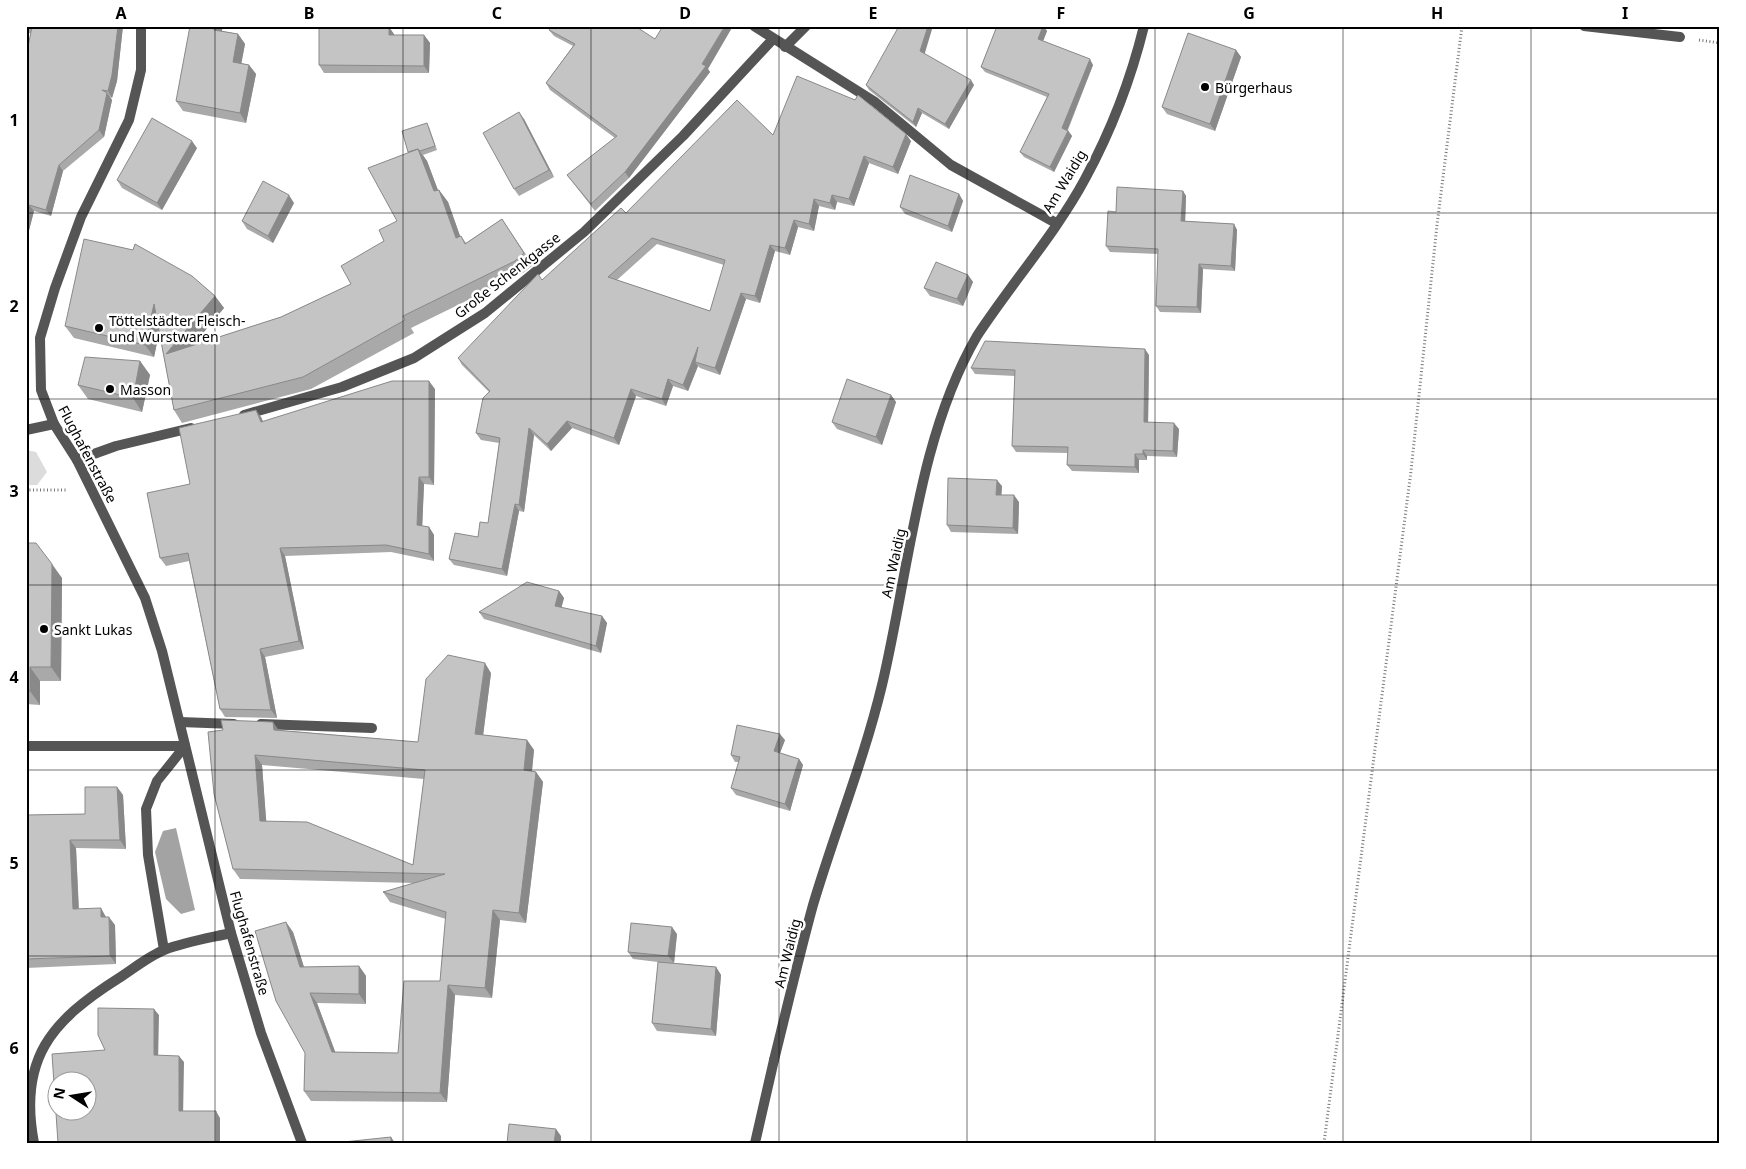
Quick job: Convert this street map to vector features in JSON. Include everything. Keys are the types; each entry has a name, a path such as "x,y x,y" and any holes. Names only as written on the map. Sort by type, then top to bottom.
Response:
{"street":[{"name":"Flughafenstraße","path":"142,26 141,70 129,120 81,217 55,288 40,338 42,390 54,424 77,460 145,598 162,651 231,933 261,1032 302,1143"},
{"path":"754,26 875,102 951,165 1056,223"},
{"path":"785,47 806,26"},
{"name":"Am Waidig","path":"756,1143 774,1060 814,905 882,685 924,480 944,408 968,351 977,336 1084,180 1111,124 1137,54 1144,26"},
{"path":"1584,26 1680,37"},
{"name":"Große Schenkgasse","path":"236,417 342,387 414,358 485,313 584,232 683,136 773,39"},
{"path":"26,430 54,424"},
{"path":"77,460 116,446 199,426"},
{"path":"180,722 372,728"},
{"path":"26,746 186,746"},
{"path":"164,950 148,855 146,809 157,781 186,746"},
{"path":"34,1143 30,1122 31,1078 42,1048 66,1017 105,987 164,950 231,933"}],"path":[{"path":"1324,1143 1411,471 1437,225 1462,26"},
{"path":"26,490 92,489"}],"shaded area":[{"path":"26,450 36,452 47,472 37,485 26,485"},
{"path":"176,828 195,910 181,914 166,899 155,852 163,831"}],"building":[{"path":"26,26 118,26 112,75 108,91 102,90 107,93 99,130 59,165 46,210 29,205 26,217 26,56 32,27"},
{"path":"190,26 214,26 214,30 238,34 233,62 249,65 240,113 176,101"},
{"path":"319,26 389,27 389,35 424,35 424,66 319,65"},
{"path":"551,26 635,26 655,39 663,26 725,26 702,64 706,66 625,172 591,204 567,175 617,136 546,83 575,44 549,30"},
{"path":"899,26 928,26 920,51 971,80 945,124 918,108 913,122 866,85"},
{"path":"997,26 1043,26 1038,39 1090,59 1062,128 1068,131 1050,167 1020,152 1049,94 981,67"},
{"path":"1188,33 1236,50 1210,124 1162,107"},
{"path":"797,76 855,100 858,95 906,134 893,167 864,156 849,199 832,195 830,203 814,199 809,224 794,220 785,248 770,245 755,296 741,293 715,368 695,362 698,347 683,385 668,379 662,399 631,389 614,438 567,421 547,444 529,428 519,505 515,504 502,569 449,559 455,533 478,537 480,522 488,523 500,438 476,433 483,398 490,391 458,358 538,274 542,280 621,208 626,213 737,100 773,135","holes":["652,238 725,260 710,311 608,277"]},
{"path":"519,112 549,170 514,189 483,133"},
{"path":"152,118 192,141 157,203 117,180"},
{"path":"427,123 435,146 420,151 418,149 408,152 402,131"},
{"path":"418,149 434,191 439,190 456,238 461,236 465,244 502,219 524,253 515,261 403,316 405,320 303,377 174,410 154,304 145,345 65,326 84,239 133,250 135,244 192,276 215,296 166,354 281,317 351,284 341,266 384,241 379,230 397,221 368,168"},
{"path":"910,175 959,194 948,226 900,207"},
{"path":"263,181 289,195 268,236 242,221"},
{"path":"1117,187 1183,191 1181,221 1234,224 1231,266 1199,264 1197,307 1156,306 1158,249 1106,246 1108,211 1116,212"},
{"path":"936,262 968,275 957,299 924,288"},
{"path":"985,341 1145,349 1144,422 1174,423 1173,451 1143,450 1143,454 1135,454 1135,467 1067,465 1068,447 1012,446 1015,370 971,368"},
{"path":"85,357 140,361 133,398 78,385"},
{"path":"847,379 891,395 876,437 832,422"},
{"path":"392,381 429,381 429,477 419,477 417,525 429,527 429,554 386,545 280,548 299,641 260,649 271,710 220,709 188,553 160,558 147,493 190,484 179,428 256,410 261,422"},
{"path":"948,478 997,480 996,495 1014,495 1013,528 947,525"},
{"name":"Sankt Lukas","path":"26,543 36,543 52,564 51,667 30,667 30,691 26,691"},
{"path":"527,582 559,591 555,606 602,616 596,646 479,612"},
{"path":"448,655 485,663 475,734 527,740 524,770 536,772 519,913 493,910 485,988 448,985 440,1093 304,1091 305,1053 276,1001 255,931 286,922 300,967 359,966 359,994 310,993 332,1052 398,1053 404,981 440,981 446,912 383,892 445,874 233,869 214,794 208,732 223,730 221,720 273,722 274,730 418,742 426,679","holes":["255,755 425,770 413,865 307,822 260,821"]},
{"path":"737,725 780,734 774,751 799,759 785,804 731,788 740,757 731,755"},
{"path":"85,787 117,787 120,840 70,840 73,909 101,908 101,917 109,917 110,956 26,959 26,815 85,814"},
{"path":"631,923 672,927 668,956 628,952"},
{"path":"658,962 716,967 711,1029 652,1023"},
{"path":"98,1008 154,1009 154,1055 179,1056 179,1111 216,1111 216,1143 58,1143 57,1122 98,1122 98,1072 53,1072 52,1054 105,1050 98,1035"},
{"path":"509,1124 556,1129 554,1143 507,1143"},
{"path":"391,1137 391,1143 334,1143"}],"place":[{"name":"Bürgerhaus","path":"1205,87"},
{"name":"Töttelstädter Fleisch- und Wurstwaren","path":"99,328"},
{"name":"Masson","path":"110,389"},
{"name":"Sankt Lukas","path":"44,629"}]}
